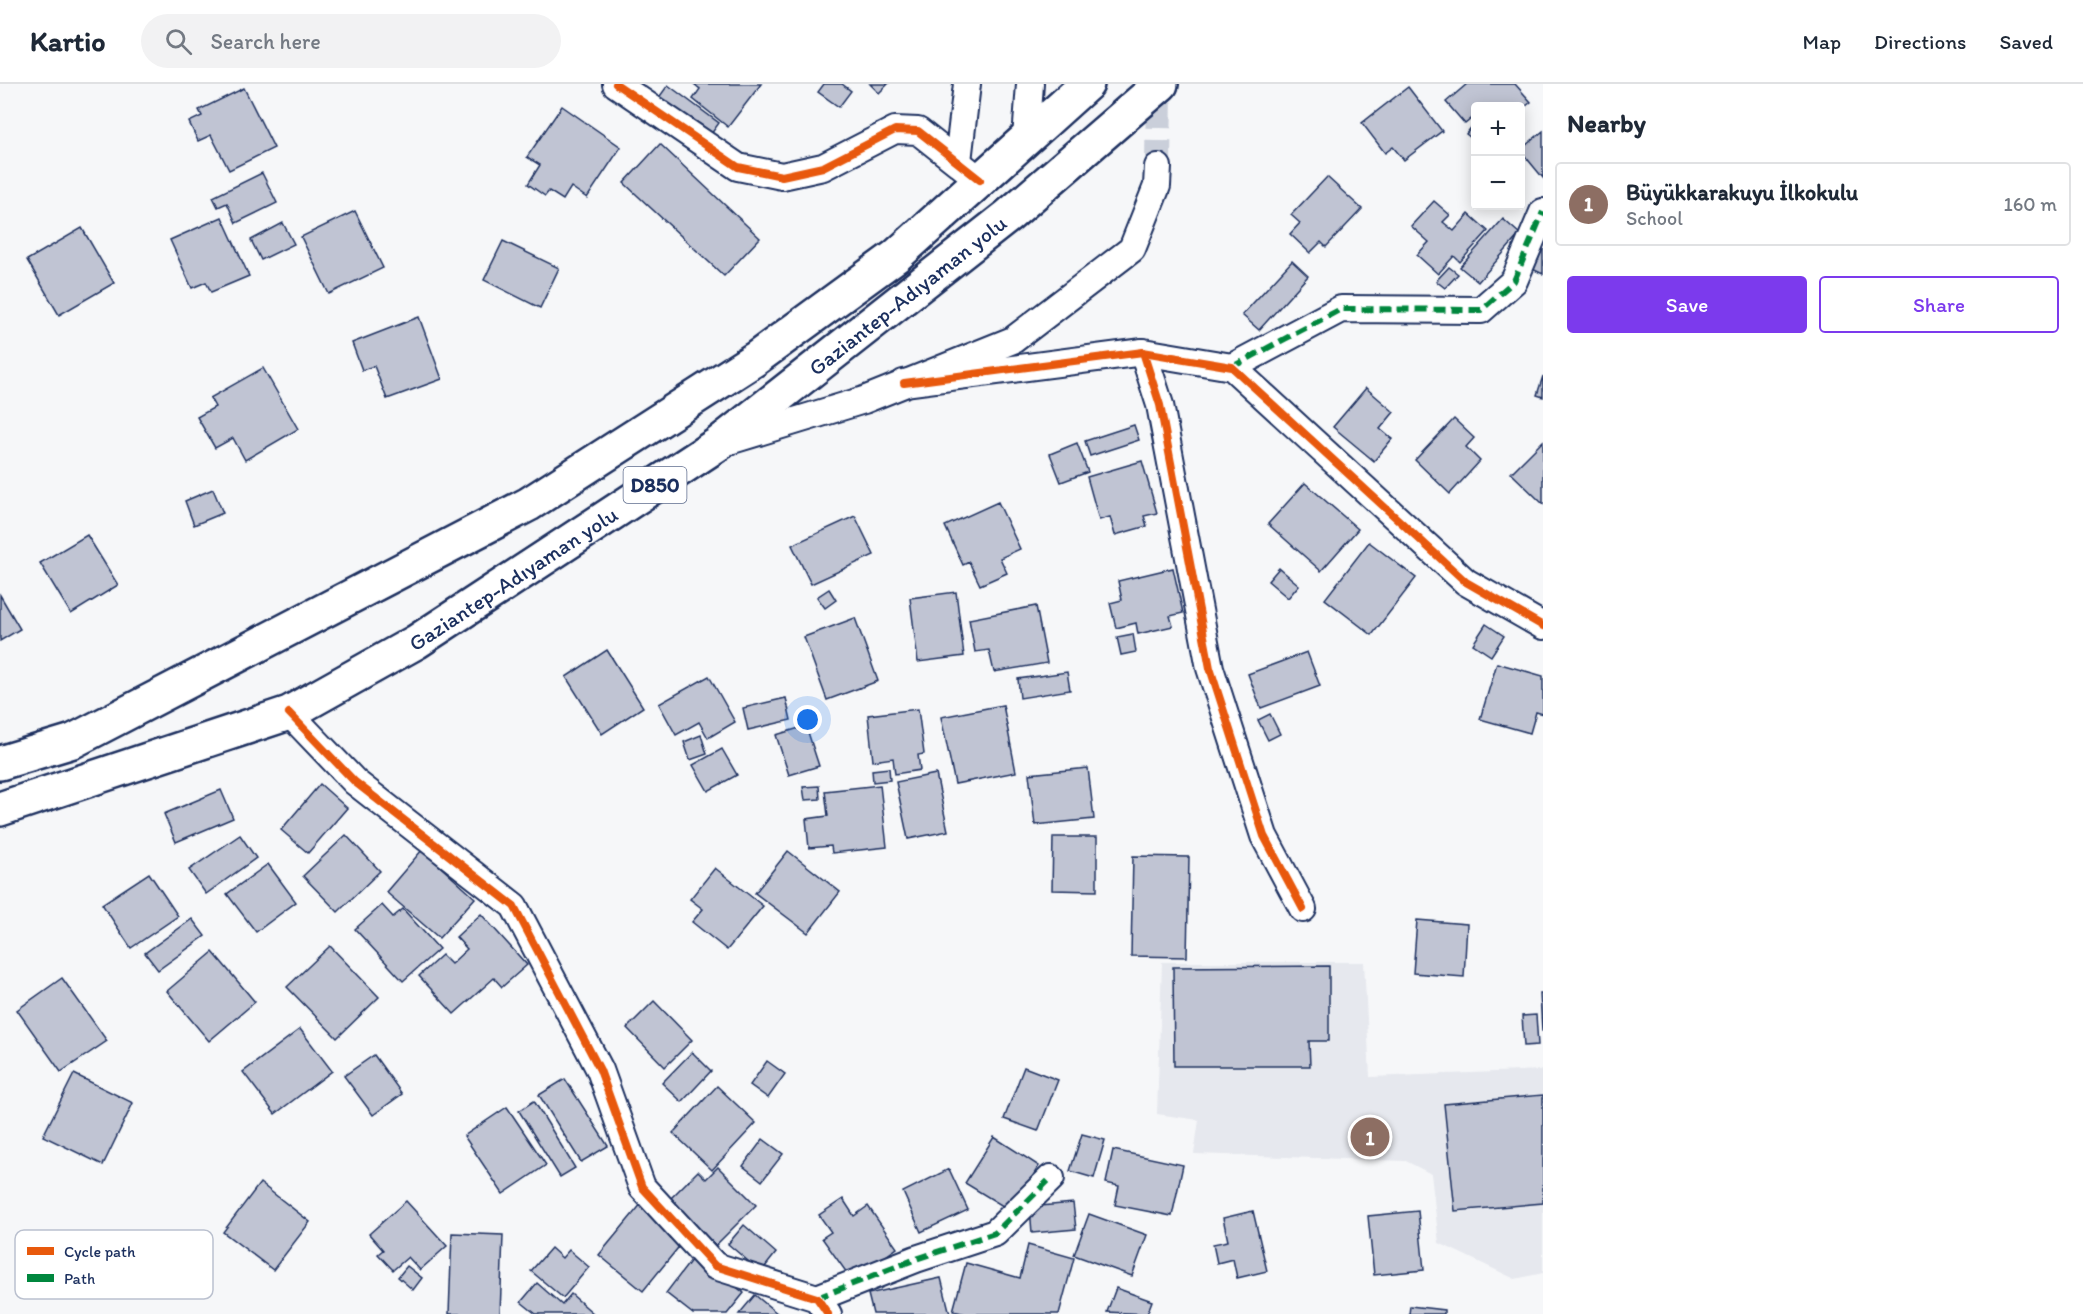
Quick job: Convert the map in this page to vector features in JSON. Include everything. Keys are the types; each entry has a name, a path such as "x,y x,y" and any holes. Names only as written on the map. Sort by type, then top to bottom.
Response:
{"highway":[{"name":"Gaziantep-Adıyaman yolu","path":"0,763 73,741 530,504 755,359 897,256 969,171 1026,139 1087,84"},
{"name":"Gaziantep-Adıyaman yolu","path":"0,809 289,713 416,642 718,444 1008,216 1161,84"}],"street":[{"path":"616,84 738,167 782,176 824,167 895,130 918,131 969,171"},
{"path":"967,84 969,171"},
{"path":"1026,139 1030,84"},
{"path":"718,444 864,400 1013,340 1132,249 1157,186 1158,167"},
{"path":"1232,368 1341,309 1481,310 1514,281 1543,212"},
{"path":"904,382 1143,352 1232,368 1466,582 1543,626"},
{"path":"1143,352 1160,405 1209,668 1264,837 1303,909"},
{"path":"289,713 355,782 514,906 600,1070 642,1187 715,1266 823,1306 915,1259 995,1233 1052,1178"}],"shaded area":[{"path":"1162,962 1364,962 1370,1077 1543,1070 1543,1273 1515,1279 1439,1243 1431,1174 1406,1161 1194,1154 1199,1120 1157,1114"}],"building":[{"path":"694,84 761,84 728,127 693,99 700,89"},
{"path":"824,84 842,84 851,91 839,107 818,92"},
{"path":"870,84 888,84 879,93"},
{"path":"1467,84 1515,84 1531,102 1525,107 1525,102 1471,102 1471,119 1465,124 1446,102"},
{"path":"668,85 719,123 706,141 655,103"},
{"path":"1408,87 1442,131 1404,160 1393,147 1385,153 1362,123"},
{"path":"244,88 274,148 229,170 211,135 198,141 189,122 202,116 199,110"},
{"path":"562,106 621,147 587,198 571,187 563,200 549,191 545,196 528,184 540,165 527,157"},
{"path":"1471,128 1471,138 1466,134"},
{"path":"1543,131 1543,178 1525,156 1525,146"},
{"path":"660,144 760,238 724,276 624,183"},
{"path":"262,173 277,203 236,223 227,203 218,207 213,197"},
{"path":"1327,177 1362,209 1326,247 1321,242 1310,253 1290,234 1300,223 1291,215"},
{"path":"1434,201 1450,215 1443,222 1454,231 1469,214 1488,231 1460,262 1454,256 1438,274 1417,255 1429,242 1411,226"},
{"path":"355,211 383,268 329,294 301,237"},
{"path":"222,217 249,276 211,292 206,282 192,288 170,240"},
{"path":"1503,219 1520,234 1478,282 1460,267"},
{"path":"283,223 294,244 261,260 251,240"},
{"path":"82,228 114,283 59,315 27,260"},
{"path":"1543,235 1543,274 1528,267"},
{"path":"503,241 559,268 540,308 484,280"},
{"path":"1292,261 1308,276 1259,330 1242,315"},
{"path":"1449,267 1458,274 1445,288 1436,281"},
{"path":"419,317 442,379 387,399 374,366 362,370 352,343"},
{"path":"263,368 298,429 245,460 233,438 215,448 197,417 215,407 210,398"},
{"path":"1543,376 1543,397 1537,395"},
{"path":"1366,388 1394,412 1380,429 1392,439 1374,461 1333,427"},
{"path":"1454,419 1474,438 1466,447 1480,461 1450,494 1415,460"},
{"path":"1134,425 1139,440 1090,456 1085,441"},
{"path":"1543,441 1543,504 1511,473"},
{"path":"1077,443 1088,472 1061,482 1050,454"},
{"path":"1142,461 1157,513 1144,516 1147,526 1115,535 1110,517 1099,520 1087,477"},
{"path":"1305,483 1358,529 1321,571 1268,524"},
{"path":"213,489 223,513 194,525 185,501"},
{"path":"998,502 1020,549 1000,558 1007,573 980,585 969,562 963,565 945,526"},
{"path":"855,516 874,555 811,584 792,545"},
{"path":"87,535 118,585 71,614 40,563"},
{"path":"1369,542 1416,578 1372,635 1325,599"},
{"path":"1173,568 1183,613 1170,616 1173,626 1138,634 1136,623 1116,628 1110,603 1122,600 1118,581"},
{"path":"1279,568 1299,585 1288,598 1268,581"},
{"path":"829,589 836,600 825,608 817,597"},
{"path":"956,592 964,656 918,662 910,598"},
{"path":"0,595 20,629 0,641"},
{"path":"1036,606 1047,663 994,672 989,650 975,652 969,619"},
{"path":"855,618 878,681 827,700 804,637"},
{"path":"1486,624 1504,636 1491,656 1473,644"},
{"path":"1133,634 1136,652 1121,655 1117,637"},
{"path":"607,650 643,707 602,734 566,677"},
{"path":"1307,652 1320,686 1261,708 1248,674"},
{"path":"1497,663 1543,676 1543,714 1536,712 1530,733 1480,719"},
{"path":"1067,672 1070,690 1020,698 1018,679"},
{"path":"709,676 735,722 708,738 699,722 676,735 659,704"},
{"path":"786,698 791,720 748,730 743,708"},
{"path":"1003,705 1016,772 955,784 941,717"},
{"path":"918,709 924,754 918,755 920,770 895,774 893,758 873,761 868,715"},
{"path":"1270,714 1280,734 1268,740 1258,720"},
{"path":"806,726 819,766 789,775 776,735"},
{"path":"701,735 707,754 690,760 684,742"},
{"path":"722,749 737,775 708,791 693,765"},
{"path":"889,768 890,780 873,782 872,770"},
{"path":"1088,768 1094,819 1035,825 1029,774"},
{"path":"936,774 948,831 908,839 896,782"},
{"path":"320,784 347,808 308,853 281,830"},
{"path":"880,785 887,847 832,853 831,846 809,848 806,819 828,816 825,791"},
{"path":"819,786 820,799 805,800 803,787"},
{"path":"221,790 233,818 176,842 164,814"},
{"path":"240,835 256,858 206,894 189,870"},
{"path":"346,835 380,871 338,912 303,876"},
{"path":"1053,837 1097,837 1097,891 1052,890"},
{"path":"422,850 475,898 439,938 386,892"},
{"path":"788,851 840,892 808,933 755,893"},
{"path":"1133,856 1189,857 1187,957 1131,956"},
{"path":"268,864 296,902 256,932 227,894"},
{"path":"715,868 763,906 727,950 692,922 703,909 690,899"},
{"path":"149,873 178,916 131,948 102,904"},
{"path":"382,905 393,917 403,909 439,949 403,981 355,929"},
{"path":"481,914 527,965 502,987 494,978 454,1014 419,976 442,955 451,964 467,949 456,937"},
{"path":"192,919 205,936 158,970 145,953"},
{"path":"1417,920 1467,924 1464,977 1413,973"},
{"path":"330,946 379,997 337,1038 287,987"},
{"path":"213,952 255,1002 209,1041 167,991"},
{"path":"1329,966 1329,1041 1309,1041 1310,1066 1174,1066 1173,967"},
{"path":"62,978 107,1041 61,1072 17,1010"},
{"path":"1540,994 1543,994 1543,1031 1542,1031"},
{"path":"654,1001 692,1040 665,1067 627,1028"},
{"path":"1536,1015 1538,1045 1524,1046 1522,1016"},
{"path":"300,1029 332,1071 275,1114 243,1072"},
{"path":"692,1052 711,1071 682,1102 662,1083"},
{"path":"374,1055 402,1094 373,1115 344,1076"},
{"path":"767,1061 785,1074 768,1098 750,1085"},
{"path":"1024,1067 1058,1080 1038,1131 1004,1119"},
{"path":"74,1074 133,1103 103,1165 43,1136"},
{"path":"565,1079 608,1146 581,1162 539,1095"},
{"path":"717,1086 756,1123 712,1170 673,1133"},
{"path":"1543,1095 1543,1203 1455,1211 1444,1104"},
{"path":"534,1101 575,1168 560,1177 519,1111"},
{"path":"507,1107 546,1165 503,1194 464,1136"},
{"path":"1082,1134 1105,1140 1094,1178 1070,1171"},
{"path":"994,1137 1039,1166 1011,1211 965,1183"},
{"path":"763,1139 783,1154 762,1181 743,1166"},
{"path":"1113,1150 1183,1165 1172,1216 1115,1205 1119,1186 1106,1183"},
{"path":"718,1167 756,1205 710,1251 664,1205 698,1171 706,1179"},
{"path":"949,1169 968,1210 921,1232 903,1192"},
{"path":"260,1183 310,1222 273,1270 223,1232"},
{"path":"843,1199 854,1216 868,1206 897,1248 852,1280 822,1238 831,1232 819,1215"},
{"path":"406,1201 447,1246 420,1270 408,1257 393,1270 378,1254 383,1250 369,1234"},
{"path":"642,1203 686,1238 643,1291 599,1255"},
{"path":"1073,1203 1076,1229 1032,1233 1030,1207"},
{"path":"1253,1211 1267,1271 1237,1278 1233,1259 1217,1263 1213,1244 1228,1241 1223,1218"},
{"path":"1418,1211 1424,1270 1374,1275 1368,1216"},
{"path":"1089,1214 1147,1235 1132,1276 1074,1255"},
{"path":"744,1225 776,1253 761,1272 728,1244"},
{"path":"452,1233 503,1235 500,1314 449,1314"},
{"path":"1028,1245 1074,1258 1059,1314 966,1314 953,1311 966,1263 1020,1278"},
{"path":"551,1248 562,1258 569,1250 589,1267 563,1298 531,1271"},
{"path":"695,1255 744,1293 727,1314 693,1314 666,1293"},
{"path":"407,1266 422,1278 413,1290 398,1277"},
{"path":"941,1278 950,1314 873,1314 868,1294"},
{"path":"537,1283 562,1305 571,1294 594,1314 536,1314 521,1302"},
{"path":"1116,1288 1152,1301 1147,1314 1107,1312"},
{"path":"755,1295 778,1314 739,1314"},
{"path":"1410,1306 1444,1310 1444,1314 1409,1314"}],"tunnel":[{"path":"1158,167 1159,84"}],"marked path":[{"path":"1232,367 1341,309 1481,310 1514,281 1543,212"},
{"path":"817,1298 916,1259 995,1233 1051,1178"}],"cycle path":[{"path":"616,84 738,167 782,176 823,167 895,130 918,131 980,180"},
{"path":"1143,352 1160,405 1210,668 1264,836 1303,909"},
{"path":"904,383 1143,352 1232,367 1466,582 1543,626"},
{"path":"289,713 355,782 514,906 600,1070 642,1187 715,1266 817,1298 828,1314"}],"place":[{"name":"Büyükkarakuyu İlkokulu","path":"1370,1137"}]}
